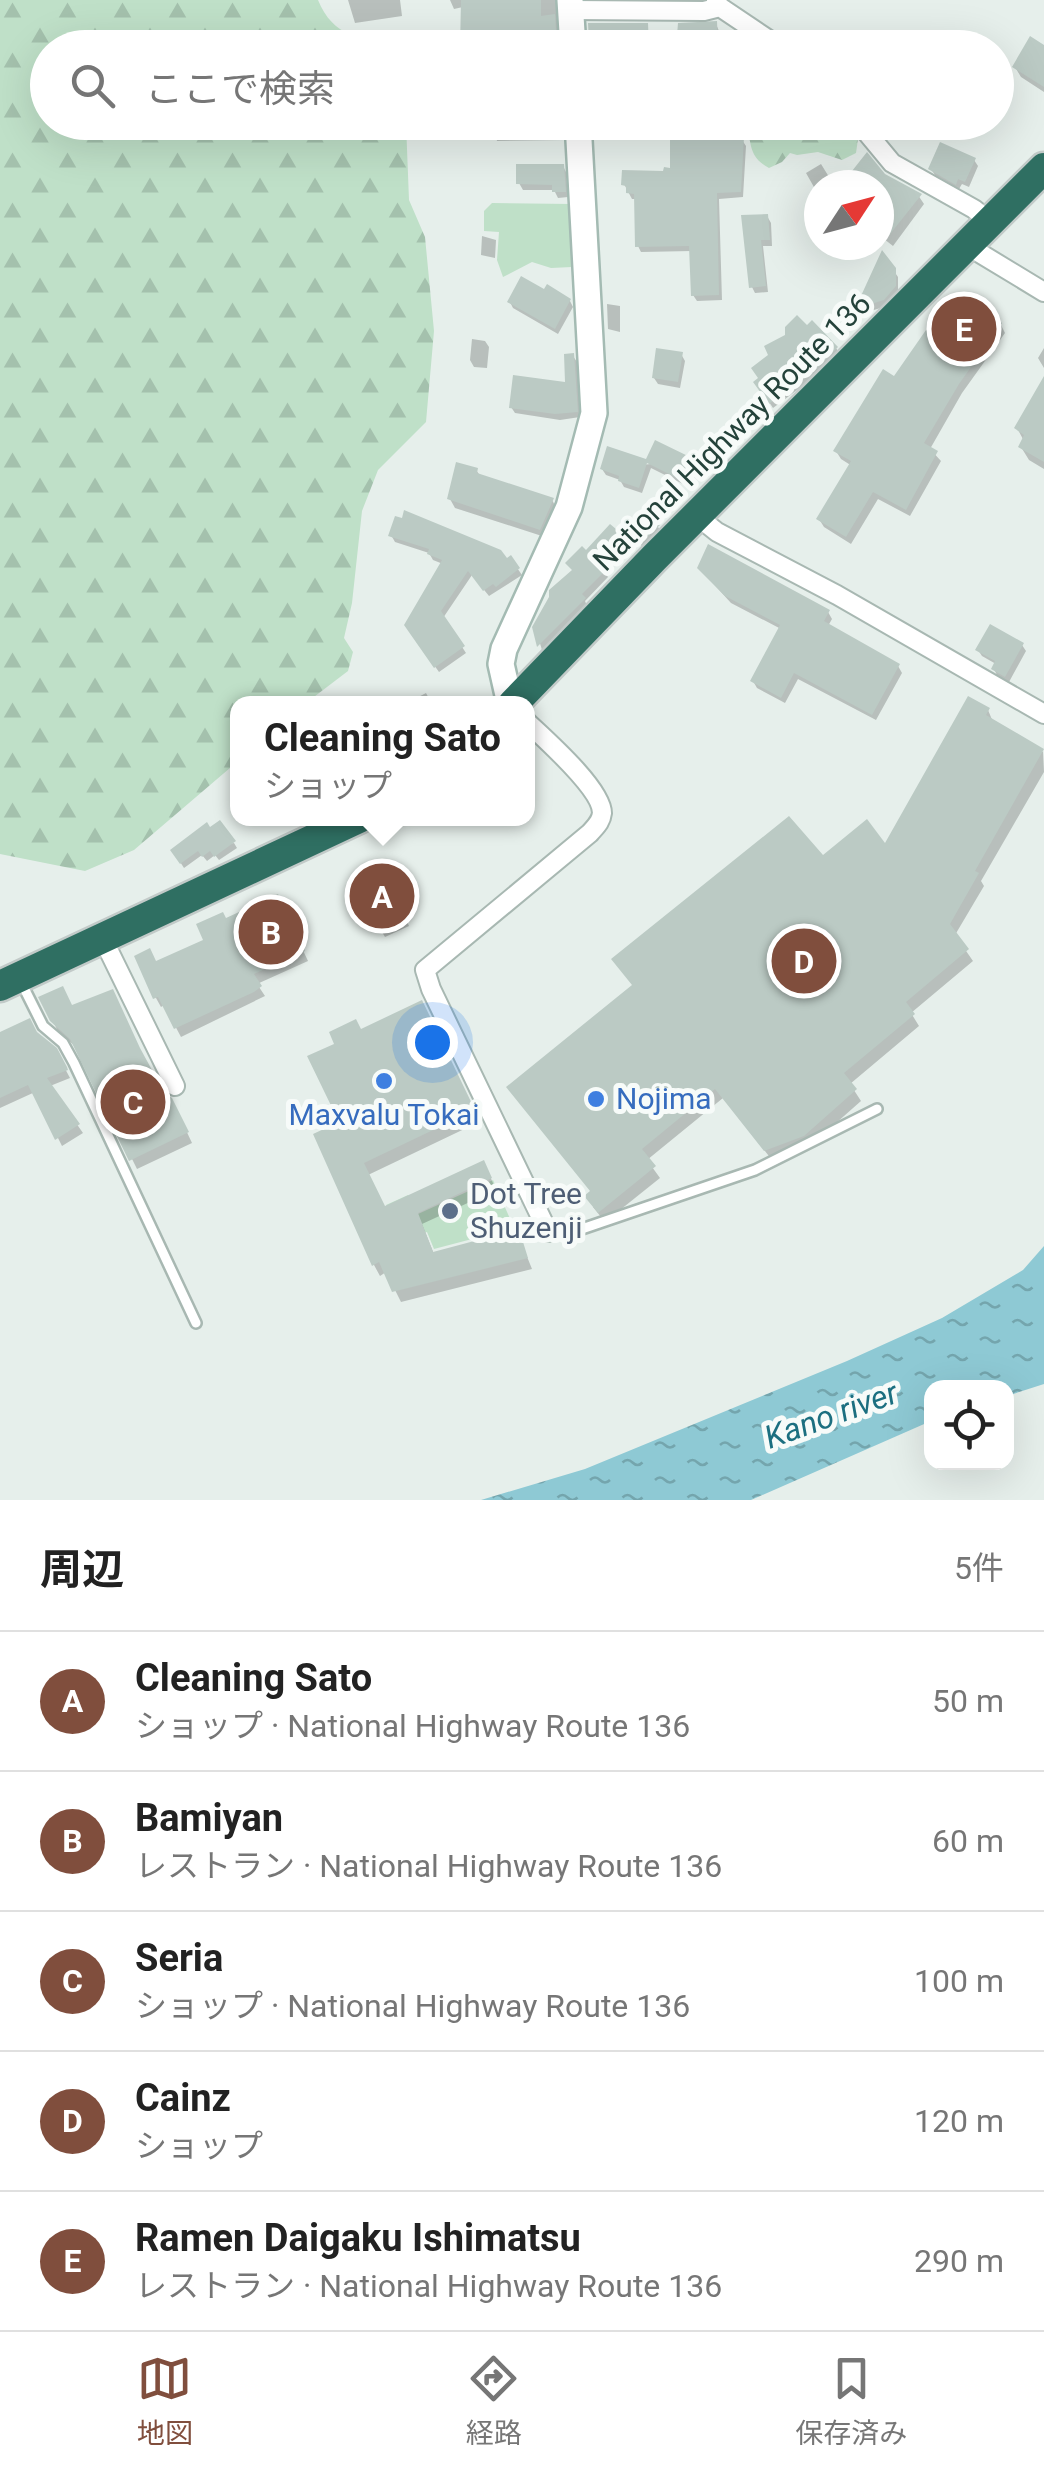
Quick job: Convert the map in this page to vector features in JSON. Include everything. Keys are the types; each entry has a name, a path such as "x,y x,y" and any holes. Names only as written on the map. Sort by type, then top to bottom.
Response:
{"highway":[{"name":"National Highway Route 136","path":"520,696 1044,168"},
{"path":"10,981 341,826"}],"main road":[{"path":"571,5 573,30"},
{"path":"510,696 501,664 504,650 569,507 594,413 579,140"}],"street":[{"path":"571,5 704,11 718,4 755,30"},
{"path":"873,140 892,163 974,208 990,222"},
{"path":"968,246 1044,292"},
{"path":"698,516 717,532 836,594 1044,714"},
{"path":"535,730 590,787 602,808 600,820 590,833 425,970 430,989 548,1232"},
{"path":"102,937 175,1086"}],"lane":[{"path":"10,981 43,1026 64,1043 196,1323"},
{"path":"548,1232 570,1233 755,1170 877,1109"}],"green space":[{"path":"0,0 318,0 342,30 30,30 30,140 407,140 409,200 425,237 434,331 426,422 378,470 362,511 352,603 344,638 353,652 348,671 315,696 230,696 230,768 134,850 85,871 0,854"},
{"path":"750,140 858,140 856,153 842,160 818,152 790,153 769,168 754,154"},
{"path":"492,203 572,204 572,267 551,268 532,262 503,277 497,260 499,232 484,231 484,211"},
{"path":"493,1180 514,1228 434,1249 427,1232 402,1238 386,1205 408,1195 418,1214"}],"water":[{"name":"Kano river","path":"1044,1246 1044,1384 1014,1394 1014,1380 924,1380 924,1424 751,1500 481,1500 585,1469 847,1361 942,1318 1023,1270"}],"building":[{"path":"461,0 541,0 541,16 555,14 556,30 460,30"},
{"path":"717,21 717,30 677,30 678,23"},
{"path":"588,23 648,23 648,30 588,30"},
{"path":"1030,36 1044,45 1044,87 1014,68"},
{"path":"670,140 744,140 741,192 717,193 719,295 691,296 689,246 635,247 634,194 626,193 626,186 621,185 622,170 670,168"},
{"path":"940,142 976,158 965,182 958,179 956,185 928,169"},
{"path":"867,152 882,170 853,170"},
{"path":"516,164 564,164 566,192 552,192 552,185 516,184"},
{"path":"894,179 922,194 894,229"},
{"path":"768,214 770,240 761,240 766,286 749,288 741,215"},
{"path":"877,260 890,260 896,268 896,286 884,300 855,309"},
{"path":"521,276 544,289 547,284 571,299 555,329 507,302"},
{"path":"971,300 1002,323 924,443 938,451 906,510 873,492 846,537 816,519 851,461 833,451 883,369 894,376 926,330 942,340"},
{"path":"797,315 807,325 812,320 838,347 814,371 769,404 753,382 758,378 751,368 768,355 764,346 785,335 785,327"},
{"path":"656,348 683,352 678,382 652,378"},
{"path":"574,353 578,412 555,414 509,408 513,375 565,382 564,354"},
{"path":"1044,376 1044,462 1018,447 1024,435 1014,428"},
{"path":"655,440 692,458 681,480 647,463 639,488 600,469 607,446 646,459"},
{"path":"456,462 478,468 477,473 554,498 540,530 447,499"},
{"path":"646,508 660,525 639,545 623,525"},
{"path":"404,510 501,550 507,558 511,555 520,568 496,587 493,584 483,591 468,571 441,611 465,646 434,668 404,625 442,560 427,554 429,549 388,536 395,516 402,518"},
{"path":"610,524 622,534 598,561 606,570 582,594 586,598 537,647 532,627 549,590 572,570 565,563 582,546 586,550"},
{"path":"708,544 830,610 824,621 900,664 872,715 794,673 781,698 750,681 780,625 725,596 697,568"},
{"path":"990,624 1024,643 1005,677 991,669 995,661 975,650"},
{"path":"968,696 990,708 986,715 1044,749 975,871 979,873 950,924 969,949 906,1002 915,1014 844,1073 857,1089 804,1136 764,1151 715,1089 642,1149 656,1166 598,1213 584,1196 590,1191 506,1087 632,985 611,959 789,816 823,855 867,819 885,843"},
{"path":"220,820 236,841 214,857 210,851 202,857 198,851 180,864 170,850 207,822 210,827"},
{"path":"383,866 405,915 377,928 354,879"},
{"path":"278,894 305,951 254,974 262,986 254,992 174,1029 158,997 153,999 134,956 150,948 156,961 203,940 196,924 223,912 226,918"},
{"path":"63,986 72,1005 113,989 140,1048 189,1132 129,1161 70,1039 50,1021 38,997"},
{"path":"422,1000 475,1110 364,1163 385,1206 484,1160 492,1178 418,1213 433,1252 519,1229 528,1258 392,1292 379,1262 372,1266 313,1134 339,1122 307,1056 334,1044 329,1032 356,1019 361,1029"},
{"path":"30,1018 37,1032 57,1048 67,1067 68,1070 47,1078 80,1124 55,1140 28,1085 0,1098 0,1032"}],"place":[{"name":"Ramen Daigaku Ishimatsu","path":"964,329"},
{"name":"Cleaning Sato","path":"382,896"},
{"name":"Bamiyan","path":"271,932"},
{"name":"Cainz","path":"804,961"},
{"name":"Maxvalu Tokai","path":"384,1081"},
{"name":"Nojima","path":"596,1099"},
{"name":"Seria","path":"133,1102"},
{"name":"Dot Tree Shuzenji","path":"450,1211"}]}
